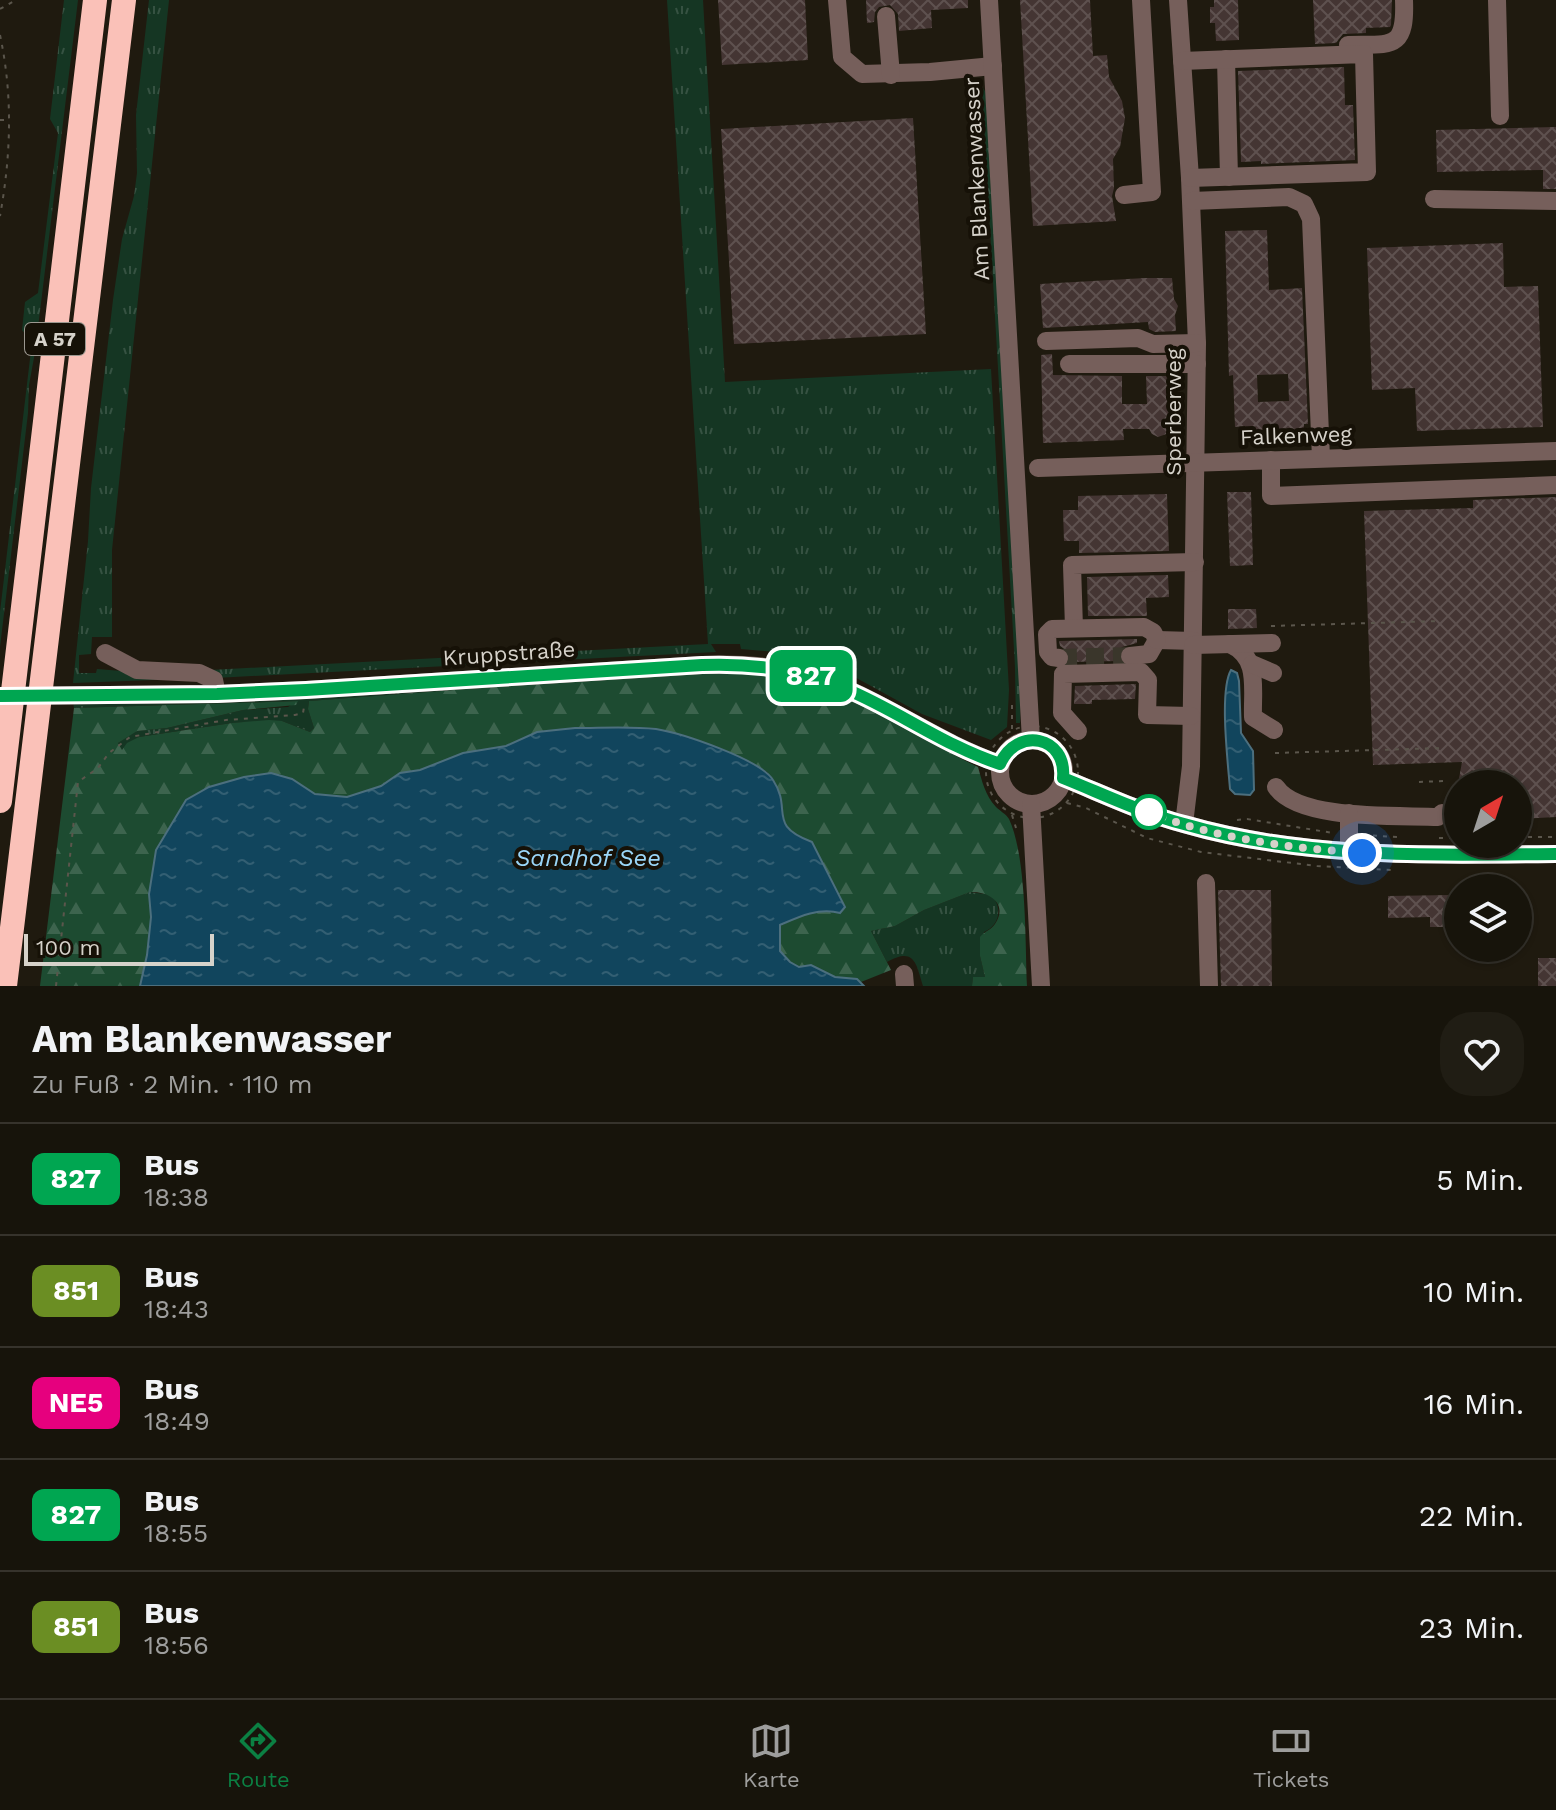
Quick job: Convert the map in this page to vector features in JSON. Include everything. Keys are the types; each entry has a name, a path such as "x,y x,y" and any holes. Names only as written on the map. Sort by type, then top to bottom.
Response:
{"highway":[{"name":"A 57","path":"0,801 8,695 95,0"},
{"name":"A 57","path":"5,986 124,0"}],"street":[{"path":"837,0 842,57 862,74 891,75 993,66"},
{"name":"Am Blankenwasser","path":"989,0 1031,732"},
{"path":"1124,195 1152,192 1141,0"},
{"name":"Sperberweg","path":"1178,0 1192,201 1197,343 1194,643 1190,788 1184,824"},
{"path":"1182,56 1388,44 1403,32 1404,0"},
{"path":"1497,0 1500,116"},
{"path":"886,16 891,75"},
{"path":"1182,56 1226,59 1364,54 1367,172 1190,178"},
{"path":"1226,59 1229,177"},
{"path":"1192,201 1289,197 1300,200 1309,210 1316,282 1321,458"},
{"path":"1434,199 1556,201"},
{"path":"1046,341 1138,338 1153,344 1197,343"},
{"path":"1069,364 1197,364"},
{"name":"Falkenweg","path":"1038,468 1556,451"},
{"path":"1271,460 1271,496 1556,485"},
{"path":"1074,628 1072,565 1195,562"},
{"path":"1059,658 1048,654 1048,632 1052,629 1144,627 1153,632 1157,640"},
{"path":"1157,640 1230,644 1271,634"},
{"path":"1130,656 1149,654 1157,640"},
{"path":"1230,644 1245,653 1252,664 1253,717 1274,730"},
{"path":"105,653 137,670 208,676 214,680 217,694"},
{"path":"1252,664 1273,673"},
{"name":"Kruppstraße","path":"8,695 217,694 702,665 753,665 804,673 837,685 929,734 994,762"},
{"path":"1078,731 1062,713 1063,674 1141,672 1148,680 1147,715 1191,716"},
{"path":"1031,811 1007,792 994,762 1031,732 1057,752 1070,781 1184,824 1263,841 1349,843 1407,855 1556,854"},
{"path":"1031,811 1070,781"},
{"path":"1276,787 1283,796 1300,805 1349,813 1438,817 1442,813"},
{"path":"1031,811 1041,986"},
{"path":"1349,813 1349,843"},
{"path":"1206,883 1209,986"}],"path":[{"path":"0,9 16,0"},
{"path":"0,35 7,72 10,120 7,172 0,216"},
{"path":"0,120 10,120"},
{"path":"1275,429 1275,435"},
{"path":"1271,634 1440,621"},
{"path":"56,986 78,782 98,768 109,753 130,737 226,720 303,713 306,690"},
{"path":"1012,729 1031,732 1052,730 1071,746 1078,768 1070,781 1067,803 1060,809 1050,815 1031,811 1011,814 992,797 987,785 994,762 994,744 1012,729"},
{"path":"1275,753 1444,748"},
{"path":"1419,782 1444,781"},
{"path":"1237,820 1247,819 1349,843 1406,837"},
{"path":"1532,837 1556,837"},
{"path":"1433,838 1444,838"}],"green space":[{"path":"64,0 78,0 29,385 0,647 0,612 32,342 22,330 25,302 38,293 58,133 50,119"},
{"path":"149,0 169,0 112,550 112,637 92,637 91,654 79,655 79,673 96,673 97,669 207,678 73,683 113,300 122,239 137,173 136,115"},
{"path":"667,0 703,0 725,382 991,369 1009,690 1007,727 991,740 922,714 851,675 814,661 776,652 741,649 740,644 711,644 716,652 215,678 210,670 708,644"},
{"path":"982,87 987,94 1021,687 1020,723 1016,723"},
{"path":"694,672 775,675 829,691 880,714 978,767 989,798 1009,819 1015,836 1024,901 1027,986 972,986 973,977 985,977 980,937 995,924 1000,910 990,896 977,892 924,910 895,926 871,931 891,970 861,982 835,977 811,965 799,967 790,962 780,951 780,926 802,915 830,910 812,842 793,835 786,828 776,784 767,772 695,740 656,729 575,728 537,732 506,746 463,753 420,770 400,773 381,786 347,797 315,794 292,779 186,800 157,850 149,894 151,917 147,955 140,986 40,986 74,708 298,701 296,705 243,710 167,728 137,731 118,743 122,750 127,743 139,737 232,723 282,721 310,732 314,728 308,709 309,701"},
{"path":"589,680 309,701 308,709 314,728 310,732 282,721 232,723 139,737 122,751 118,743 136,731 167,728 243,710 288,707 297,701 74,708 73,702"},
{"path":"970,892 991,895 998,910 994,925 984,932 980,956 985,977 973,977 972,986 923,986 912,959 903,956 887,962 871,931 895,926 924,910"}],"water":[{"path":"1231,670 1237,673 1239,681 1241,733 1253,751 1254,790 1250,795 1235,794 1230,789 1225,710 1227,680"},
{"name":"Sandhof See","path":"575,728 668,731 719,748 765,772 779,791 785,823 798,836 812,842 845,907 840,913 817,912 780,925 780,951 799,967 811,965 835,977 857,979 864,986 140,986 147,955 151,917 149,894 156,850 186,800 209,787 271,773 292,779 315,794 347,797 381,786 400,773 420,770 463,753 506,746 537,732"}],"building":[{"path":"718,0 805,0 808,60 722,65"},
{"path":"866,0 968,0 968,8 931,10 932,28 899,31 898,14 890,5 879,7 874,22 867,23"},
{"path":"1020,0 1090,0 1093,56 1107,55 1109,77 1122,101 1125,118 1120,147 1113,159 1112,196 1116,221 1033,226"},
{"path":"1214,0 1238,0 1239,40 1216,41 1215,23 1210,23 1210,7 1214,7"},
{"path":"1313,0 1392,0 1391,25 1366,28 1366,33 1343,34 1336,43 1315,44"},
{"path":"1344,67 1345,105 1353,105 1355,160 1241,162 1238,71"},
{"path":"913,118 926,334 734,344 721,129"},
{"path":"1556,127 1556,189 1543,189 1543,170 1437,172 1436,130"},
{"path":"1267,230 1269,290 1302,288 1308,424 1304,424 1304,434 1290,434 1290,428 1259,430 1259,435 1245,436 1245,426 1235,427 1233,375 1229,376 1225,231","holes":["1288,374 1289,401 1258,402 1257,375"]},
{"path":"1503,243 1504,287 1538,286 1543,427 1417,431 1415,388 1372,390 1367,248"},
{"path":"1172,278 1174,299 1178,306 1176,331 1155,332 1149,329 1148,322 1043,328 1040,284"},
{"path":"1052,354 1053,375 1122,376 1122,404 1147,404 1146,376 1168,376 1172,426 1169,433 1158,437 1149,429 1123,429 1124,440 1043,443 1041,355"},
{"path":"1227,492 1251,492 1253,565 1230,566"},
{"path":"1167,494 1169,551 1079,553 1079,541 1064,541 1063,510 1078,510 1078,496"},
{"path":"1556,497 1556,817 1532,818 1532,770 1461,770 1462,762 1373,765 1364,511 1473,508 1473,500"},
{"path":"1168,575 1169,597 1146,598 1147,616 1088,616 1087,577"},
{"path":"1228,609 1256,609 1257,628 1228,629"},
{"path":"1137,639 1137,643 1122,647 1119,661 1070,662 1070,653 1060,646 1059,641"},
{"path":"1136,684 1135,699 1092,700 1092,704 1074,704 1075,686"},
{"path":"1218,890 1271,890 1272,986 1221,986"},
{"path":"1444,895 1444,927 1430,927 1430,917 1388,918 1388,896"},
{"path":"1538,958 1556,958 1556,986 1538,986"}],"tunnel":[{"path":"1059,658 1130,656"}],"bus line":[{"name":"827","path":"0,696 217,694 702,665 753,665 804,673 848,689 944,742 1000,764 1012,747 1021,742 1041,741 1050,745 1062,760 1063,778 1184,824 1263,841 1349,852 1407,855 1556,854"}],"route":[{"path":"1149,812 1184,824 1263,841 1362,853"}]}
